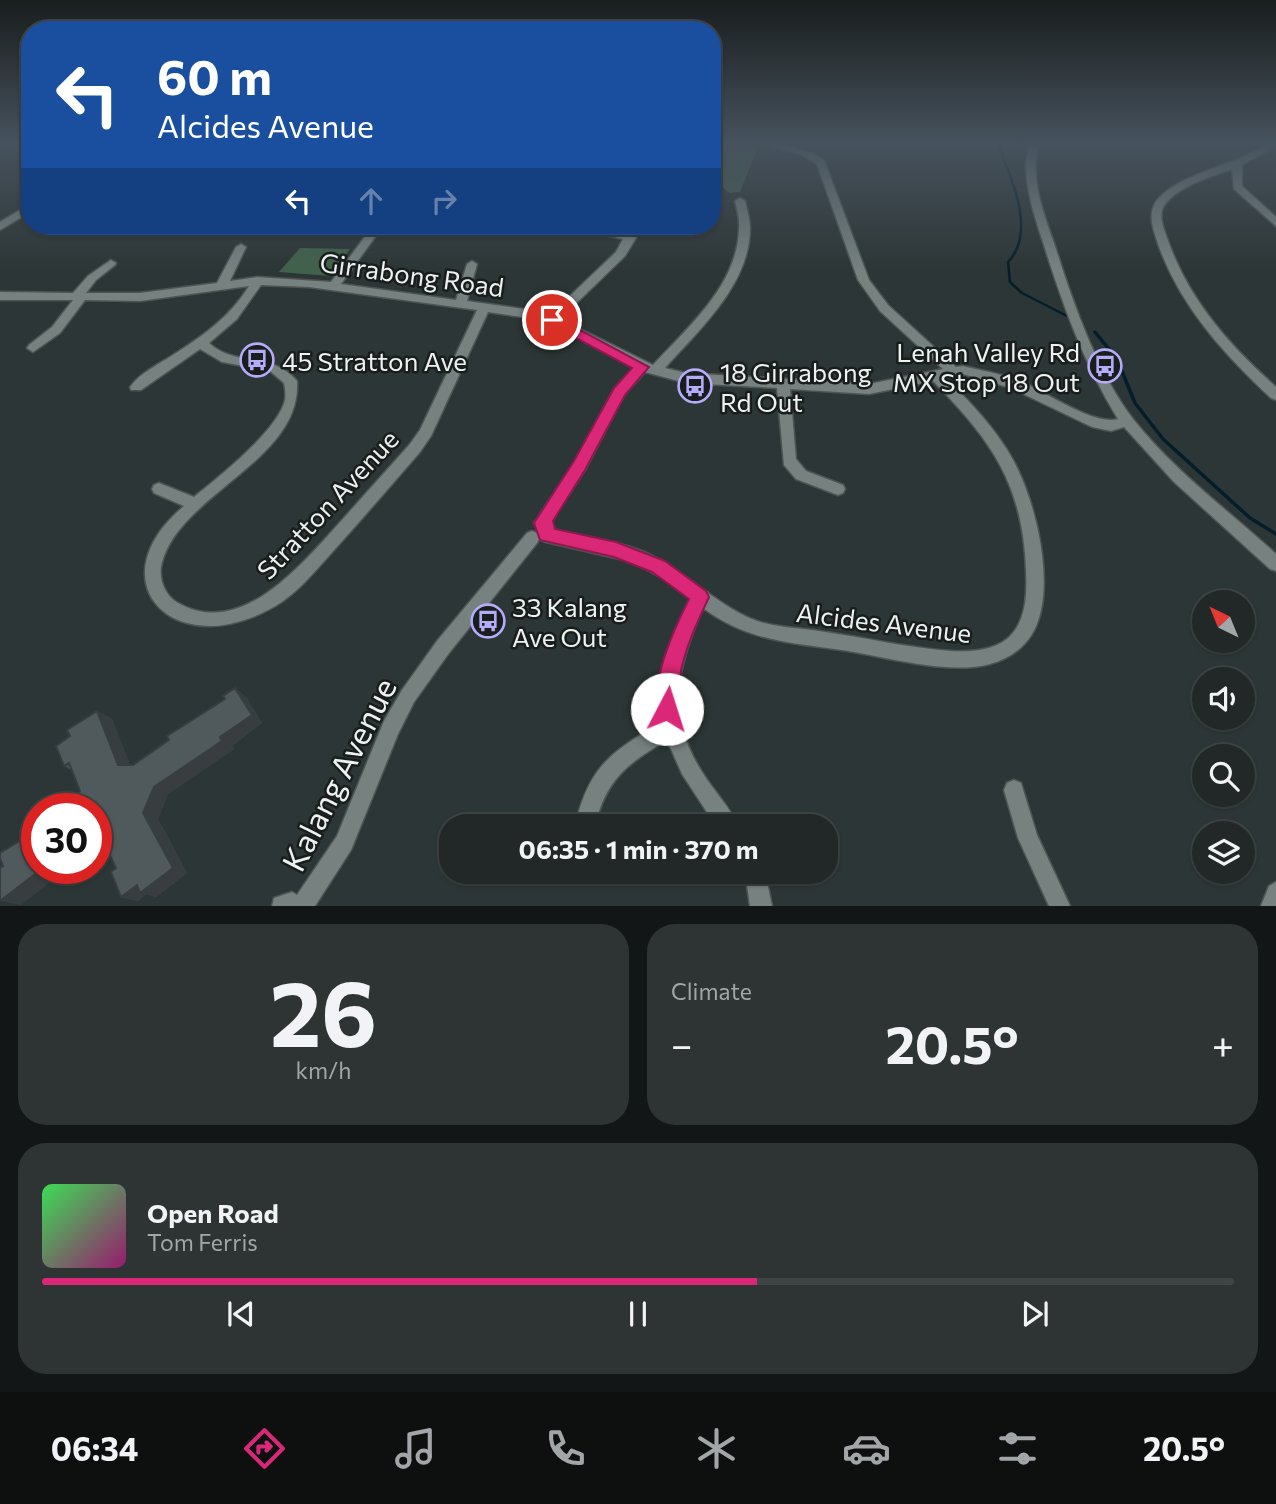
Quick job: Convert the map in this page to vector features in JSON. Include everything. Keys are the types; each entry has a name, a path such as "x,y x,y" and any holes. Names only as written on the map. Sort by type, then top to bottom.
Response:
{"street":[{"path":"829,185 864,280 884,307 953,370"},
{"path":"1034,185 1054,257 1092,354 1127,421 1188,484 1276,564"},
{"path":"1191,185 1159,201 1156,218 1181,285 1197,312 1234,356 1276,395"},
{"path":"1232,185 1276,223"},
{"name":"Kalang Avenue","path":"300,905 323,878 344,843 386,739 408,696 443,647 540,532 620,392 648,369 724,292 746,228 740,201"},
{"path":"0,228 21,213"},
{"path":"334,286 371,235"},
{"path":"618,235 631,238"},
{"path":"552,320 621,254 632,235"},
{"path":"222,285 241,247"},
{"path":"33,348 56,330 92,278 111,263"},
{"path":"460,304 472,264"},
{"path":"136,387 161,366 201,343 227,323 257,281"},
{"name":"Girrabong Road","path":"0,296 150,296 257,281 334,286 523,312 552,320 648,369 700,380 869,389 953,370 972,371 1005,380 1093,422 1111,426 1127,421"},
{"name":"Stratton Avenue","path":"201,343 218,358 259,363 279,370 293,382 295,390 290,409 276,429 167,532 154,558 152,580 161,603 184,617 213,620 246,613 276,597 302,575 421,440 484,307"},
{"name":"Alcides Avenue","path":"540,532 636,556 668,572 722,612 757,629 950,659 989,657 1017,641 1030,616 1035,585 1034,559 1023,497 1008,461 935,375"},
{"path":"783,384 789,461 801,475 838,489"},
{"path":"159,489 195,505"},
{"path":"700,597 686,624 671,668 668,688 670,728 685,764 720,814"},
{"path":"587,814 601,777 625,755 670,728"},
{"path":"1014,790 1030,845 1060,905"},
{"path":"757,884 761,905"},
{"path":"1271,905 1276,893"},
{"path":"282,905 300,905"}],"green space":[{"path":"721,185 743,185 740,192 729,193"},
{"path":"300,248 350,249 331,276 279,272"}],"building":[{"path":"235,688 252,715 220,737 222,741 154,787 143,813 173,868 140,893 137,885 121,897 112,874 116,868 112,860 112,793 79,793 69,763 64,766 56,746 70,736 67,730 97,711 118,765 133,765 169,740 167,736 225,699 223,696"},
{"path":"21,840 22,884 0,901 0,868 3,866 0,853"}],"waterway":[{"path":"1013,185 1021,220 1016,250 1008,262 1010,282 1022,293 1069,317"},
{"path":"1095,332 1117,359 1135,403 1163,439 1250,518 1276,534"}],"place":[{"name":"45 Stratton Ave","path":"257,360"},
{"name":"Lenah Valley Rd MX Stop 18 Out","path":"1105,366"},
{"name":"18 Girrabong Rd Out","path":"695,386"},
{"name":"33 Kalang Ave Out","path":"488,621"}],"route":[{"path":"552,320 642,367 620,392 580,466 542,523 548,529 546,535 636,556 677,578 700,597 676,650 671,668 667,709"}]}
